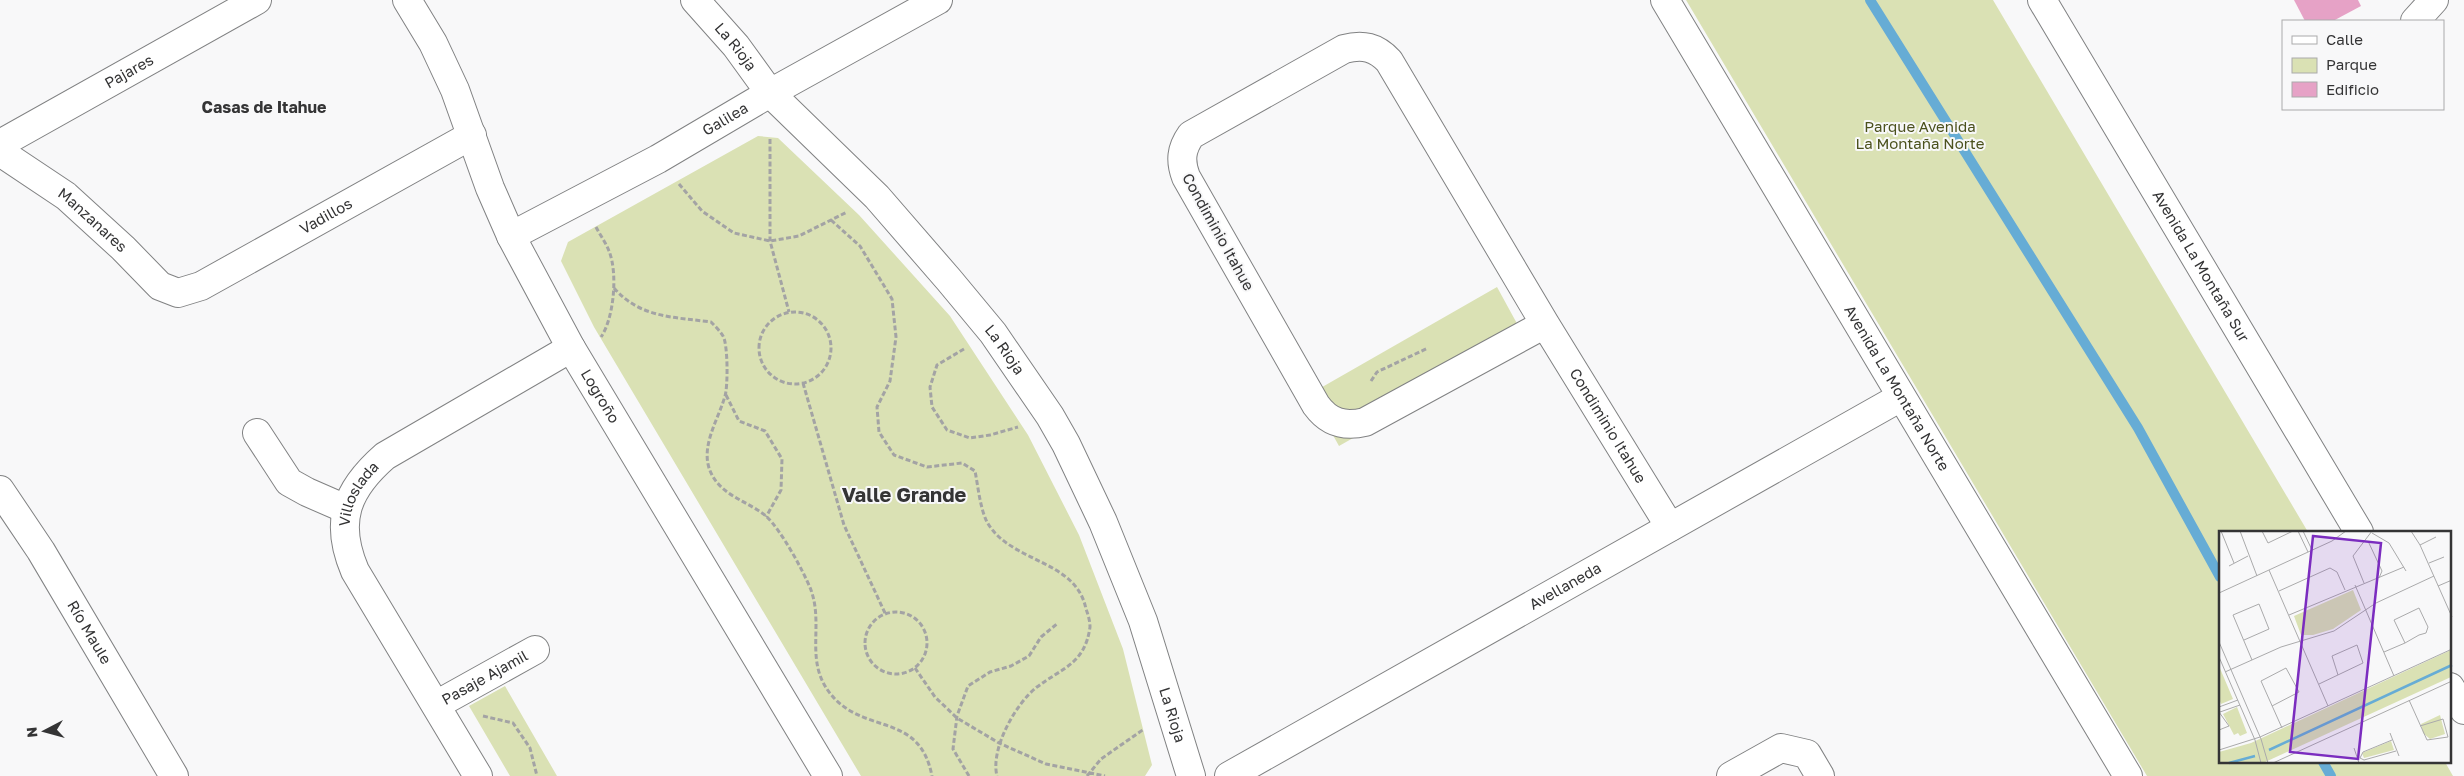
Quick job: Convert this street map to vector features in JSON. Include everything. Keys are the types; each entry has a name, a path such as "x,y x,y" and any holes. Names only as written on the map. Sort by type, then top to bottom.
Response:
{"street":[{"name":"Pajares","path":"0,144 257,0"},
{"name":"Logroño","path":"407,0 433,43 472,135 490,188 511,236 571,348 828,776"},
{"name":"La Rioja","path":"696,0 736,46 770,93 877,197 993,333 1050,416 1066,444 1110,540 1143,621 1191,776"},
{"name":"Galilea","path":"511,236 658,159 770,93 938,0"},
{"name":"Avenida La Montaña Norte","path":"1665,0 2128,776"},
{"name":"Avenida La Montaña Sur","path":"2042,0 2357,531"},
{"path":"2416,20 2434,0"},
{"name":"Condiminio Itahue","path":"1545,324 1365,422 1352,425 1330,420 1316,405 1186,177 1182,167 1185,144 1191,135 1344,49 1357,46 1381,52 1390,61 1545,324 1670,527"},
{"name":"Vadillos","path":"178,293 201,286 472,135"},
{"name":"Manzanares","path":"0,152 66,196 123,248 160,286 178,293"},
{"name":"Villoslada","path":"478,776 355,571 344,539 346,509 350,497 364,476 385,456 571,348"},
{"name":"Avellaneda","path":"1229,776 1901,396"},
{"path":"257,433 290,482 307,492 346,509"},
{"name":"Río Maule","path":"0,490 41,551 165,773"},
{"name":"Pasaje Ajamil","path":"436,705 535,650"},
{"path":"2452,690 2464,710"},
{"path":"1731,776 1781,748 1807,754 1820,776"}],"path":[{"path":"770,93 770,241 789,312"},
{"path":"658,159 702,211 734,233 770,241 799,236 877,197"},
{"path":"571,348 594,347 608,327 614,288 610,252 582,200"},
{"path":"831,220 860,246 892,299 896,337 890,381 877,408 879,432 894,456 927,467 962,463 975,471 987,522 1002,539 1034,559 1066,574 1084,598 1090,626 1082,653 1065,670 1037,687 1022,702 999,743 995,770 997,776"},
{"path":"614,288 622,298 658,316 711,322 724,337 726,394 707,449 712,475 730,494 766,517 795,556 811,592 815,618 814,648 821,679 838,701 863,716 897,728 916,741 929,763 932,776"},
{"path":"789,312 802,312 817,318 831,338 831,351 828,363 821,373 803,383 796,384 779,381 764,368 760,356 759,340 764,328 779,314 789,312"},
{"path":"993,333 937,365 930,387 932,407 947,430 970,438 990,436 1050,416"},
{"path":"803,383 844,525 885,613"},
{"path":"726,394 739,421 765,431 782,459 781,490 766,517"},
{"path":"900,612 916,618 923,626 928,644 927,653 921,663 915,668 898,675 888,674 880,671 869,660 865,650 865,638 872,623 885,613 900,612"},
{"path":"968,776 953,749 957,718 968,686 990,672 1011,666 1029,656 1041,637 1058,623"},
{"path":"915,668 935,696 957,718 999,743 1046,764 1105,776"},
{"path":"436,705 513,723 530,748 537,776"},
{"path":"1088,774 1101,760 1170,711"}],"green space":[{"name":"Parque Avenida La Montaña Norte","path":"1686,0 1993,0 2307,531 2219,531 2219,764 2446,764 2453,776 2147,776"},
{"path":"758,136 778,138 859,215 950,316 1028,435 1079,535 1123,649 1152,765 1145,776 861,776 594,327 561,261 568,242"},
{"path":"1497,287 1526,340 1339,446 1310,394"},
{"path":"505,686 557,776 510,776 469,706"}],"building":[{"path":"2294,0 2358,0 2361,6 2335,20 2304,20"}],"waterway":[{"path":"1870,0 2138,428 2219,575"},
{"path":"2324,764 2331,776"}],"district":[{"name":"Casas de Itahue","path":"264,107"},
{"name":"Valle Grande","path":"904,495"}]}
